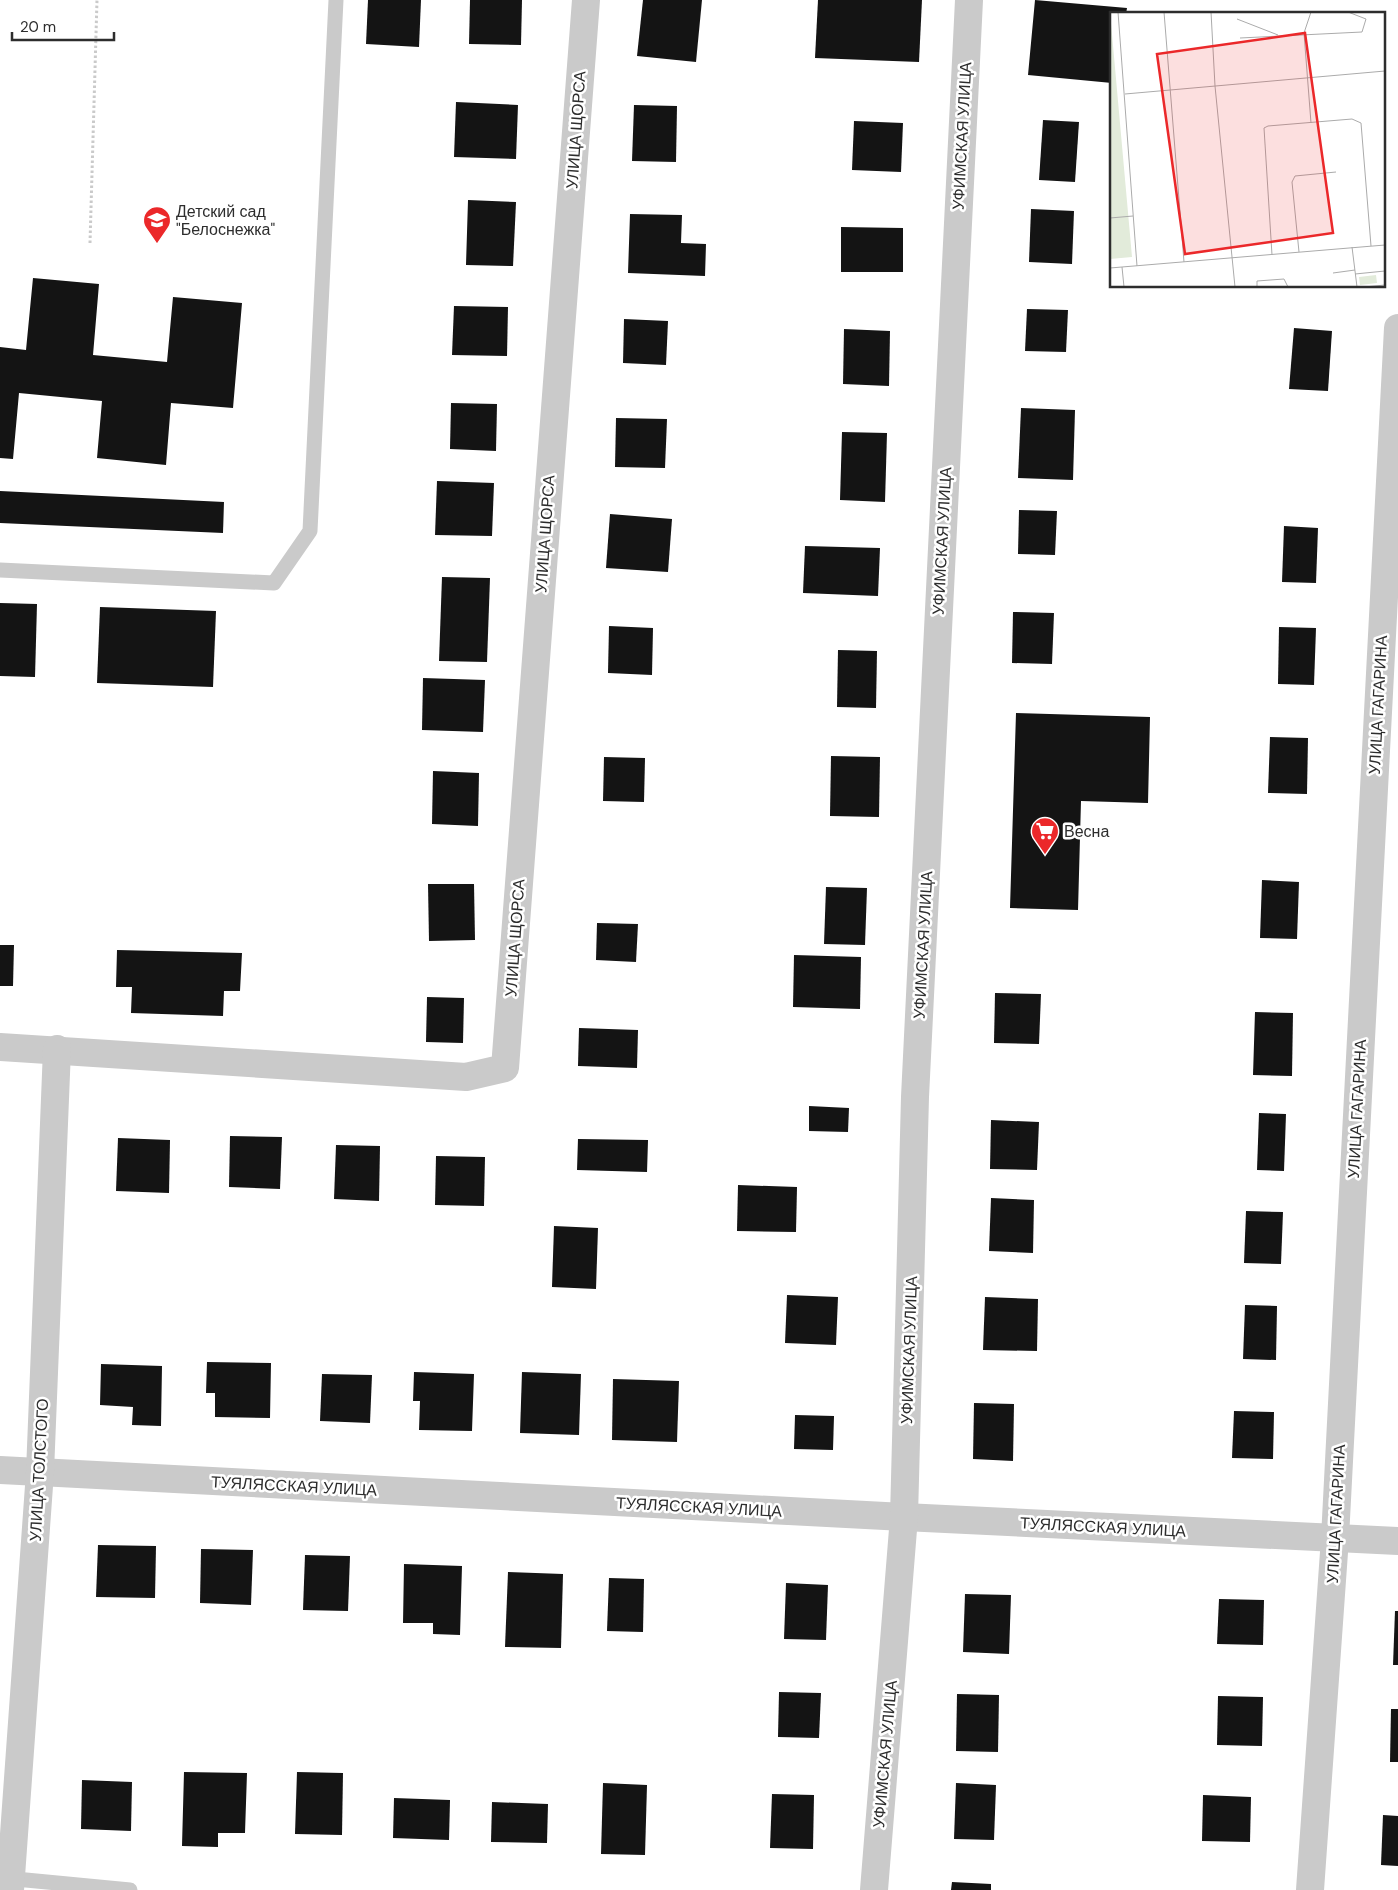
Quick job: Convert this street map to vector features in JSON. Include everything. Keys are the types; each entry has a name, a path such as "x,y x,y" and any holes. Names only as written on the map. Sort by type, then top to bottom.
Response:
{"street":[{"name":"УЛИЦА ЩОРСА","path":"58,1049 466,1077 505,1068 586,0"},
{"name":"УФИМСКАЯ УЛИЦА","path":"874,1890 904,1517 915,1097 969,0"},
{"name":"УЛИЦА ГАГАРИНА","path":"1310,1890 1335,1538 1398,328"},
{"path":"0,1047 58,1049"},
{"name":"УЛИЦА ТОЛСТОГО","path":"7,1882 40,1472 58,1049"},
{"name":"ТУЯЛЯССКАЯ УЛИЦА","path":"0,1470 1398,1541"}],"lane":[{"path":"0,570 274,583 310,530 336,0"},
{"path":"7,1882 130,1890"}],"path":[{"path":"90,243 97,0"}],"building":[{"path":"368,0 421,0 419,47 366,44"},
{"path":"470,0 522,0 521,45 469,44"},
{"path":"643,0 702,0 696,62 637,56"},
{"path":"818,0 922,0 919,62 815,58"},
{"path":"1035,0 1127,8 1126,12 1110,12 1110,83 1028,75"},
{"path":"456,102 518,105 516,159 454,157"},
{"path":"634,105 677,106 676,162 632,161"},
{"path":"1043,120 1079,122 1075,182 1039,180"},
{"path":"854,121 903,123 901,172 852,170"},
{"path":"468,200 516,202 513,266 466,265"},
{"path":"1031,209 1074,211 1072,264 1029,262"},
{"path":"630,214 682,215 681,243 706,244 705,276 628,273"},
{"path":"841,227 903,228 903,272 841,272"},
{"path":"33,278 99,284 93,355 167,362 173,297 242,303 233,408 171,403 166,465 97,458 102,401 19,393 13,459 0,458 0,347 26,350"},
{"path":"454,306 508,307 507,356 452,355"},
{"path":"1027,309 1068,310 1066,352 1025,351"},
{"path":"624,319 668,321 666,365 623,363"},
{"path":"1294,328 1332,331 1328,391 1289,389"},
{"path":"844,329 890,331 889,386 843,384"},
{"path":"451,403 497,404 496,451 450,449"},
{"path":"1021,408 1075,410 1073,480 1018,478"},
{"path":"616,418 667,419 665,468 615,467"},
{"path":"842,432 887,433 885,502 840,500"},
{"path":"437,481 494,483 492,536 435,535"},
{"path":"0,491 224,502 223,533 0,523"},
{"path":"1019,510 1057,511 1055,555 1018,554"},
{"path":"610,514 672,519 668,572 606,568"},
{"path":"1284,526 1318,528 1316,583 1282,582"},
{"path":"805,546 880,548 878,596 803,593"},
{"path":"442,577 490,578 487,662 439,661"},
{"path":"0,603 37,604 35,677 0,676"},
{"path":"100,607 216,611 213,687 97,683"},
{"path":"1013,612 1054,613 1052,664 1012,663"},
{"path":"609,626 653,628 652,675 608,673"},
{"path":"1279,627 1316,628 1314,685 1278,684"},
{"path":"838,650 877,651 876,708 837,707"},
{"path":"423,678 485,680 483,732 422,730"},
{"name":"Весна","path":"1016,713 1150,717 1148,803 1081,801 1078,910 1010,908"},
{"path":"1270,737 1308,738 1307,794 1268,793"},
{"path":"831,756 880,757 879,817 830,816"},
{"path":"604,757 645,758 644,802 603,801"},
{"path":"433,771 479,773 478,826 432,824"},
{"path":"1262,880 1299,882 1297,939 1260,938"},
{"path":"428,884 474,884 475,940 429,941"},
{"path":"826,887 867,888 865,945 824,944"},
{"path":"597,923 638,924 636,962 596,960"},
{"path":"0,945 14,945 13,986 0,986"},
{"path":"117,950 242,953 240,991 224,991 223,1016 131,1013 132,987 116,987"},
{"path":"794,955 861,957 860,1009 793,1007"},
{"path":"995,993 1041,994 1039,1044 994,1043"},
{"path":"427,997 464,998 463,1043 426,1042"},
{"path":"1255,1012 1293,1013 1292,1076 1253,1075"},
{"path":"579,1028 638,1030 637,1068 578,1066"},
{"path":"809,1106 849,1108 848,1132 809,1131"},
{"path":"1259,1113 1286,1114 1284,1171 1257,1170"},
{"path":"991,1120 1039,1122 1037,1170 990,1169"},
{"path":"230,1136 282,1137 280,1189 229,1187"},
{"path":"118,1138 170,1140 169,1193 116,1191"},
{"path":"578,1139 648,1140 647,1172 577,1170"},
{"path":"336,1145 380,1146 379,1201 334,1199"},
{"path":"436,1156 485,1157 484,1206 435,1205"},
{"path":"738,1185 797,1187 796,1232 737,1231"},
{"path":"991,1198 1034,1200 1033,1253 989,1251"},
{"path":"1246,1211 1283,1212 1281,1264 1244,1263"},
{"path":"554,1226 598,1228 596,1289 552,1287"},
{"path":"787,1295 838,1297 836,1345 785,1343"},
{"path":"985,1297 1038,1299 1037,1351 983,1350"},
{"path":"1245,1305 1277,1306 1276,1360 1243,1359"},
{"path":"207,1362 271,1363 270,1418 215,1417 215,1393 206,1393"},
{"path":"101,1364 162,1366 161,1426 132,1425 133,1407 100,1405"},
{"path":"414,1372 474,1374 472,1431 419,1430 420,1401 413,1401"},
{"path":"522,1372 581,1374 579,1435 520,1433"},
{"path":"322,1374 372,1375 370,1423 320,1421"},
{"path":"613,1379 679,1381 677,1442 612,1440"},
{"path":"974,1403 1014,1404 1013,1461 973,1459"},
{"path":"1234,1411 1274,1412 1273,1459 1232,1458"},
{"path":"795,1415 834,1416 833,1450 794,1449"},
{"path":"98,1545 156,1546 155,1598 96,1597"},
{"path":"201,1549 253,1550 251,1605 200,1603"},
{"path":"305,1555 350,1556 348,1611 303,1610"},
{"path":"404,1564 462,1566 460,1635 433,1634 433,1623 403,1623"},
{"path":"508,1572 563,1574 561,1648 505,1647"},
{"path":"609,1578 644,1579 643,1632 607,1631"},
{"path":"786,1583 828,1585 826,1640 784,1639"},
{"path":"965,1594 1011,1595 1009,1654 963,1652"},
{"path":"1219,1599 1264,1600 1263,1645 1217,1644"},
{"path":"1395,1611 1398,1611 1398,1665 1393,1665"},
{"path":"779,1692 821,1693 819,1738 778,1737"},
{"path":"957,1694 999,1695 998,1752 956,1751"},
{"path":"1218,1696 1263,1697 1262,1746 1217,1745"},
{"path":"1391,1709 1398,1709 1398,1762 1390,1762"},
{"path":"184,1772 247,1773 245,1833 218,1833 218,1847 182,1846"},
{"path":"297,1772 343,1773 342,1835 295,1834"},
{"path":"82,1780 132,1782 131,1831 81,1829"},
{"path":"603,1783 647,1785 645,1855 601,1854"},
{"path":"956,1783 996,1785 994,1840 954,1839"},
{"path":"772,1794 814,1795 813,1849 770,1848"},
{"path":"1203,1795 1251,1797 1250,1842 1202,1841"},
{"path":"394,1798 450,1800 449,1840 393,1838"},
{"path":"492,1802 548,1804 547,1843 491,1842"},
{"path":"1383,1815 1398,1816 1398,1866 1381,1865"},
{"path":"952,1882 991,1884 991,1890 951,1890"}],"place":[{"name":"Детский сад \"Белоснежка\"","path":"157,244"},
{"name":"Весна","path":"1045,855"}]}
